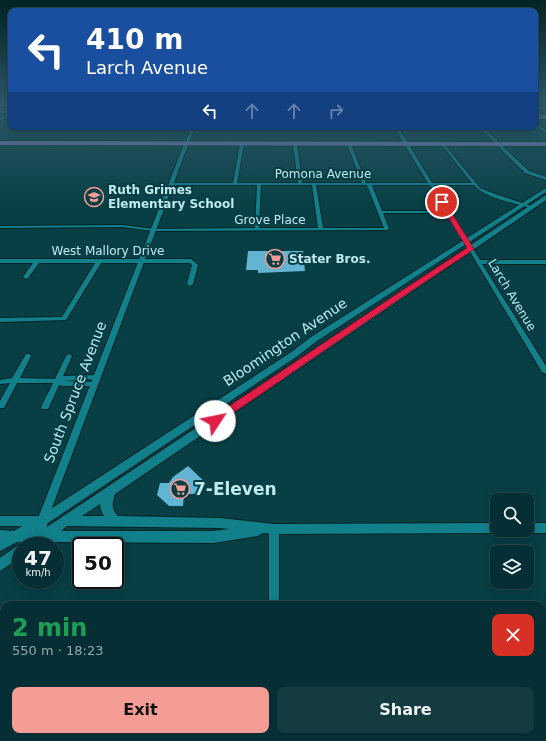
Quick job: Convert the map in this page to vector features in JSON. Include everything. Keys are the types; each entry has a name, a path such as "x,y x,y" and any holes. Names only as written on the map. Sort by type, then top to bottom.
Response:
{"main road":[{"path":"0,142 546,142"},
{"path":"187,142 242,144 349,144 405,142 443,144 497,142"},
{"name":"Bloomington Avenue","path":"0,544 42,521 293,355 314,339 546,190"},
{"name":"Bloomington Avenue","path":"42,536 377,312 403,293 471,249 546,197"},
{"path":"366,306 377,312"},
{"path":"267,386 264,383 265,380 283,367 293,355"},
{"path":"110,491 106,511 115,521"},
{"path":"0,521 220,523 274,529 490,528"},
{"path":"0,536 214,537 274,529"},
{"path":"0,565 12,556"}],"street":[{"name":"Larch Avenue","path":"403,139 546,372"},
{"path":"493,139 527,172 546,179"},
{"name":"South Spruce Avenue","path":"42,536 42,521 187,142"},
{"path":"235,184 242,144"},
{"path":"295,144 300,184"},
{"path":"349,144 380,212 447,212"},
{"path":"443,144 479,189 487,193 532,207"},
{"name":"Pomona Avenue","path":"172,184 474,184"},
{"path":"257,230 259,184"},
{"path":"314,184 321,229"},
{"name":"Grove Place","path":"2,227 122,226 154,230 387,229 380,212"},
{"path":"0,231 2,227"},
{"name":"West Mallory Drive","path":"0,261 191,261 195,265 190,284"},
{"path":"26,277 37,261"},
{"path":"0,320 64,319 99,261"},
{"path":"479,262 546,262"},
{"path":"1,406 16,381 28,356"},
{"path":"45,407 68,356"},
{"path":"0,382 56,381 63,384 95,380"},
{"path":"274,529 274,601"}],"building":[{"name":"Stater Bros.","path":"248,251 303,251 305,271 258,273 258,270 246,270"},
{"name":"7-Eleven","path":"188,466 207,484 194,494 184,494 183,506 169,506 157,495 160,483 169,483 173,477"}],"place":[{"name":"Ruth Grimes Elementary School","path":"94,197"},
{"name":"Stater Bros.","path":"275,259"},
{"name":"7-Eleven","path":"180,489"}],"route":[{"path":"215,421 403,293 471,249 442,202"}]}
